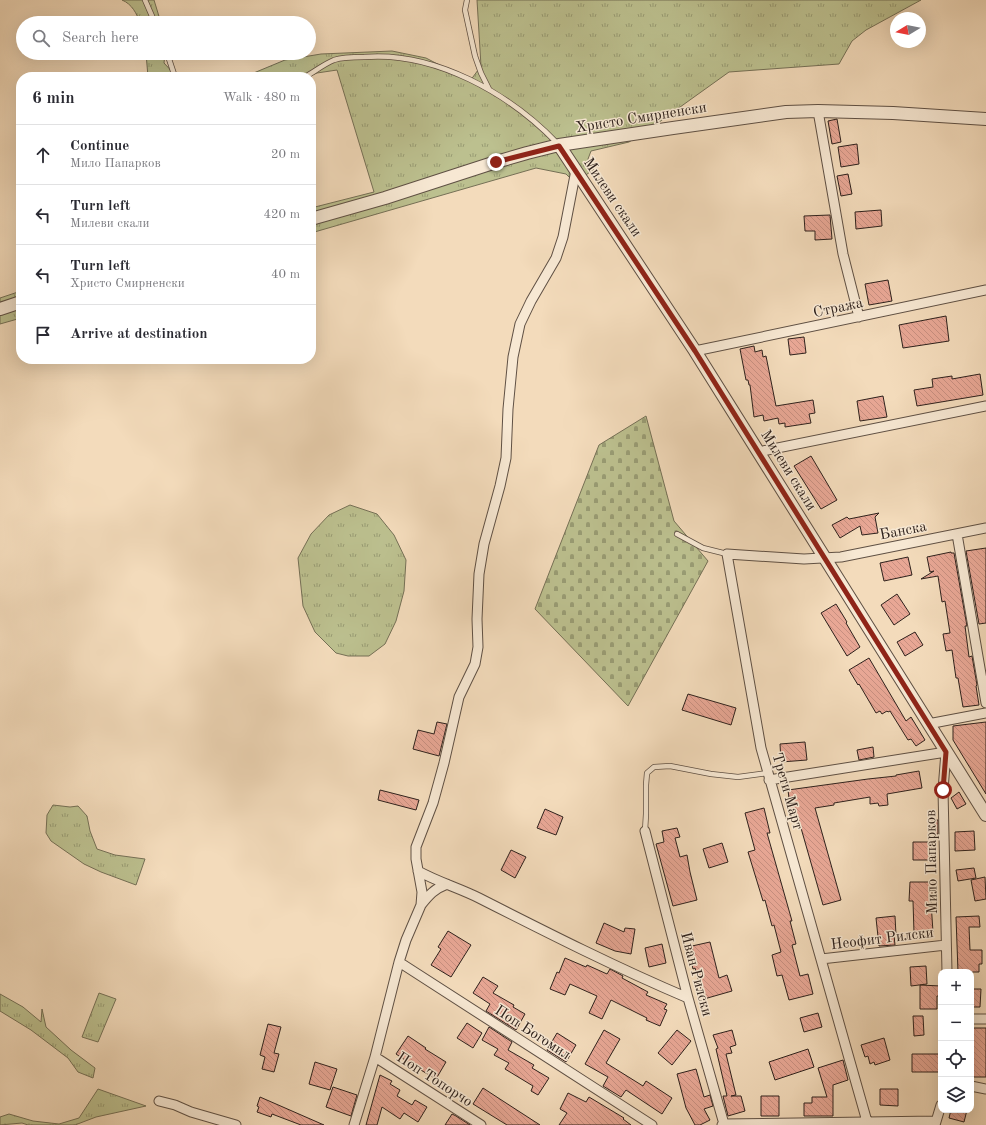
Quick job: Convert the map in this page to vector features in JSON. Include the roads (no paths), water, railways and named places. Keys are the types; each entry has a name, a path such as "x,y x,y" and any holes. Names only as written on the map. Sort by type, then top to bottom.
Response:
{"street":[{"name":"Христо Смирненски","path":"316,218 385,198 496,162 559,146 752,116 818,110 986,119"},
{"path":"818,110 843,254 858,317"},
{"name":"Милеви скали","path":"559,146 695,351 986,815"},
{"path":"421,905 422,892 416,859 416,847 433,803 459,697 475,664 478,647 476,619 479,574 484,544 506,458 508,409 513,357 520,324 531,301 556,258 563,237 576,170"},
{"name":"Стража","path":"695,351 986,290"},
{"path":"0,309 16,304"},
{"path":"758,452 986,406"},
{"name":"Банска","path":"825,558 841,557 986,528"},
{"path":"957,534 986,703"},
{"path":"727,554 804,559 825,558"},
{"name":"Трети Март","path":"727,554 761,748 867,1124"},
{"path":"928,724 986,713"},
{"path":"769,776 946,752"},
{"name":"Мило Папарков","path":"946,752 943,790 947,969"},
{"name":"Иван Рилски","path":"644,831 723,1125"},
{"path":"418,871 432,879 469,894 688,998"},
{"path":"354,1125 375,1057 406,940 421,905 437,888 447,884"},
{"name":"Неофит Рилски","path":"821,959 946,945"},
{"name":"Поп Богомил","path":"399,962 652,1125"},
{"path":"974,1019 986,1019"},
{"name":"Поп Топорчо","path":"375,1057 481,1125"},
{"path":"974,1087 986,1089"},
{"path":"159,1101 236,1125"},
{"path":"723,1125 935,1123 938,1113"}],"lane":[{"path":"145,0 152,16"},
{"path":"467,0 465,10 472,44 480,73 489,89"},
{"path":"314,72 334,60 370,56 408,59 436,66 489,89 544,130 559,146"},
{"path":"169,60 173,72"},
{"path":"677,534 703,548 727,554"},
{"path":"644,831 647,773 654,767 670,766 711,774 769,776"}]}
